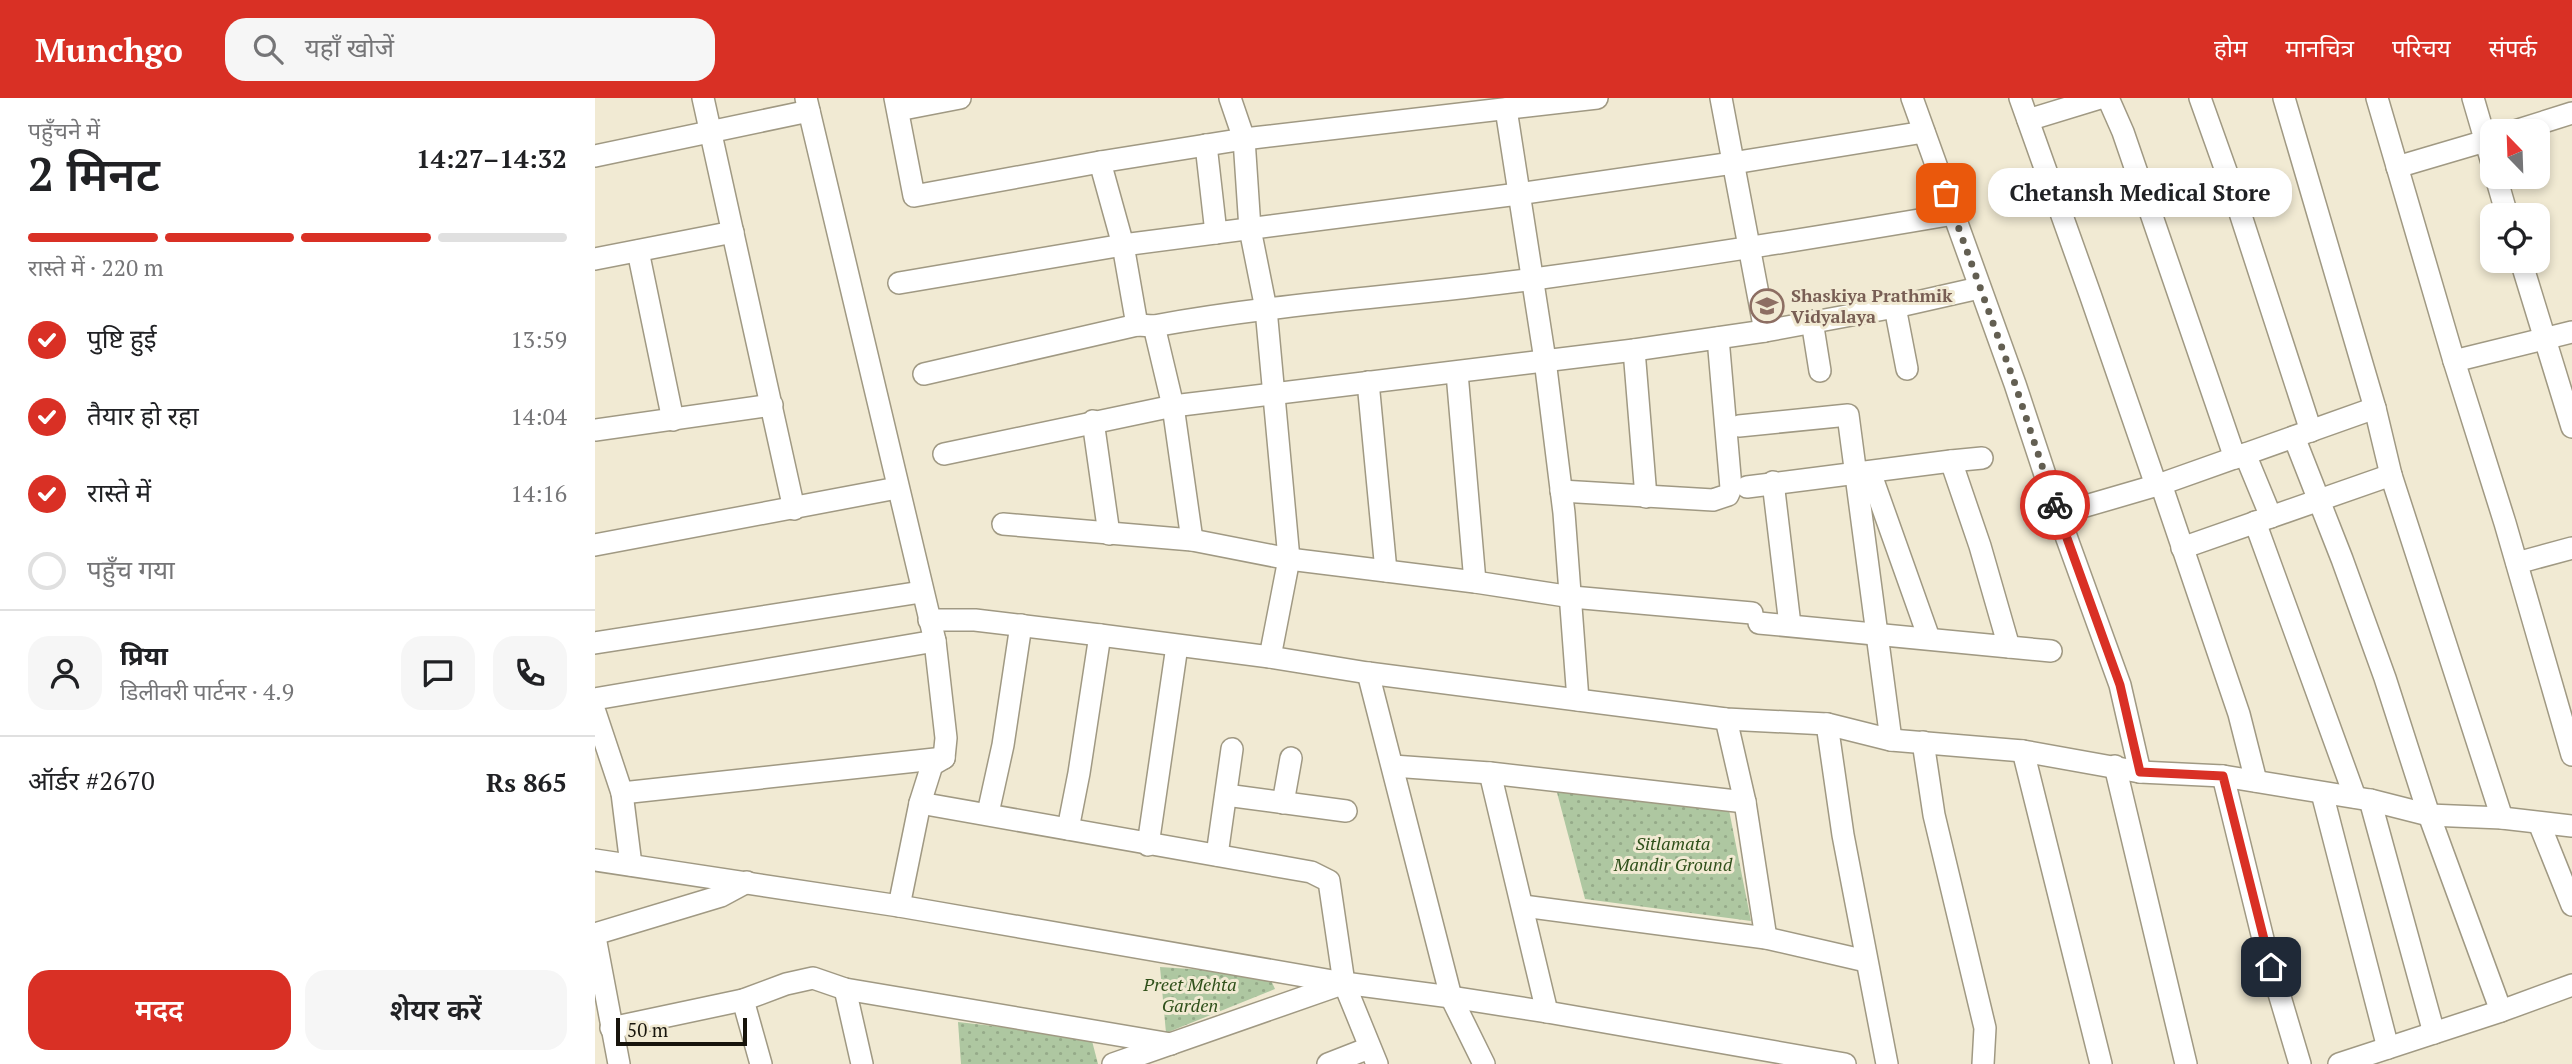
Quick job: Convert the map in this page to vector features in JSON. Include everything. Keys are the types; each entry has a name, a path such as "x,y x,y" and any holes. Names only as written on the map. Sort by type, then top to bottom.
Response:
{"street":[{"path":"702,98 794,509"},
{"path":"960,98 896,104 914,196 1244,139 1597,98"},
{"path":"1230,98 1244,139 1250,229 1266,309 1289,559 1270,657"},
{"path":"1721,98 1765,331"},
{"path":"1912,98 2120,685 2140,772"},
{"path":"2020,98 2182,548 2239,714 2256,781"},
{"path":"2028,120 2100,98"},
{"path":"2108,98 2123,132 2263,519 2289,612 2363,798 2434,1033"},
{"path":"2200,98 2230,182 2303,434 2319,500 2385,678 2429,815 2501,1011"},
{"path":"2284,98 2375,408 2391,475 2503,818"},
{"path":"2377,98 2572,755"},
{"path":"2473,98 2481,119"},
{"path":"2550,120 2572,113 2567,98"},
{"path":"595,156 711,132 808,105 921,592 935,641 946,738 944,758"},
{"path":"1506,109 1545,360 1561,491 1578,700"},
{"path":"899,283 1123,245 1518,194 1924,132"},
{"path":"2397,167 2480,143"},
{"path":"1206,145 1216,233"},
{"path":"1100,162 1146,325 1173,406 1192,540"},
{"path":"924,374 1146,325 1532,279 1750,249 1954,214"},
{"path":"595,259 733,232"},
{"path":"638,251 673,421"},
{"path":"2525,273 2572,427"},
{"path":"944,454 1173,406 1457,373 1718,338 1895,307 1979,288"},
{"path":"1895,307 1907,369"},
{"path":"1812,321 1820,371"},
{"path":"2454,361 2572,332"},
{"path":"1561,491 1713,500 1728,495 1731,488 1718,338"},
{"path":"1634,350 1646,497"},
{"path":"1457,373 1475,582"},
{"path":"1368,382 1386,571"},
{"path":"595,430 772,405"},
{"path":"2058,514 2158,484 2375,408"},
{"path":"1739,426 1848,415 1863,472 1929,638"},
{"path":"1093,421 1109,534"},
{"path":"1747,486 1982,458"},
{"path":"1951,461 1980,546 2009,647"},
{"path":"1863,472 1876,634 1891,740"},
{"path":"2182,548 2391,475"},
{"path":"1773,482 1790,625"},
{"path":"595,545 897,488"},
{"path":"1003,524 1192,540 1289,559 1571,597 1755,618 1790,625 2051,651"},
{"path":"2517,563 2572,548"},
{"path":"595,643 921,592"},
{"path":"929,620 975,620 1021,625 1726,719 1827,724 1891,740 2022,751 2140,772 2223,776 2363,798 2429,815 2503,818 2572,826"},
{"path":"988,813 1003,745 1021,625"},
{"path":"1068,829 1100,635"},
{"path":"595,699 935,641"},
{"path":"1148,845 1177,646"},
{"path":"1368,673 1451,997 1483,1064"},
{"path":"595,712 622,793 631,865"},
{"path":"1726,719 1745,802 1766,939"},
{"path":"1827,724 1866,961 1887,1064"},
{"path":"1923,742 1934,815 1986,1028 1983,1064"},
{"path":"1217,855 1232,749"},
{"path":"2022,751 2101,1064"},
{"path":"622,793 944,758"},
{"path":"899,906 920,803 932,765 944,758"},
{"path":"1283,803 1291,758"},
{"path":"1393,765 1490,773 1745,802"},
{"path":"2115,766 2186,1064"},
{"path":"1490,773 1547,1012"},
{"path":"2223,776 2265,943 2300,1064"},
{"path":"2322,793 2388,1048"},
{"path":"1226,795 1346,811"},
{"path":"920,803 1311,872 1329,881 1344,984 1373,1056 1328,1064"},
{"path":"2539,822 2572,905"},
{"path":"595,860 631,865 721,887"},
{"path":"619,1064 595,936 721,887 747,883 899,906 1344,984 1547,1012 1845,1064"},
{"path":"1523,906 1766,939 1866,961"},
{"path":"611,1028 743,1000 786,984 813,978 845,989 1171,1044"},
{"path":"1113,1064 1344,984"},
{"path":"2339,1064 2572,985"},
{"path":"845,989 862,1064"},
{"path":"743,1000 761,1064"}],"green space":[{"name":"Sitlamata Mandir Ground","path":"1555,785 1728,805 1751,921 1585,899"},
{"name":"Preet Mehta Garden","path":"1160,967 1268,974 1275,989 1166,1033"},
{"path":"958,1022 1091,1037 1098,1064 961,1064"}],"way so far":[{"path":"1946,193 2015,384 2055,505"}],"place":[{"name":"Chetansh Medical Store","path":"1946,193"},
{"name":"Shaskiya Prathmik Vidyalaya","path":"1767,306"}],"route":[{"path":"2055,505 2120,685 2140,772 2223,776 2271,967"}]}
